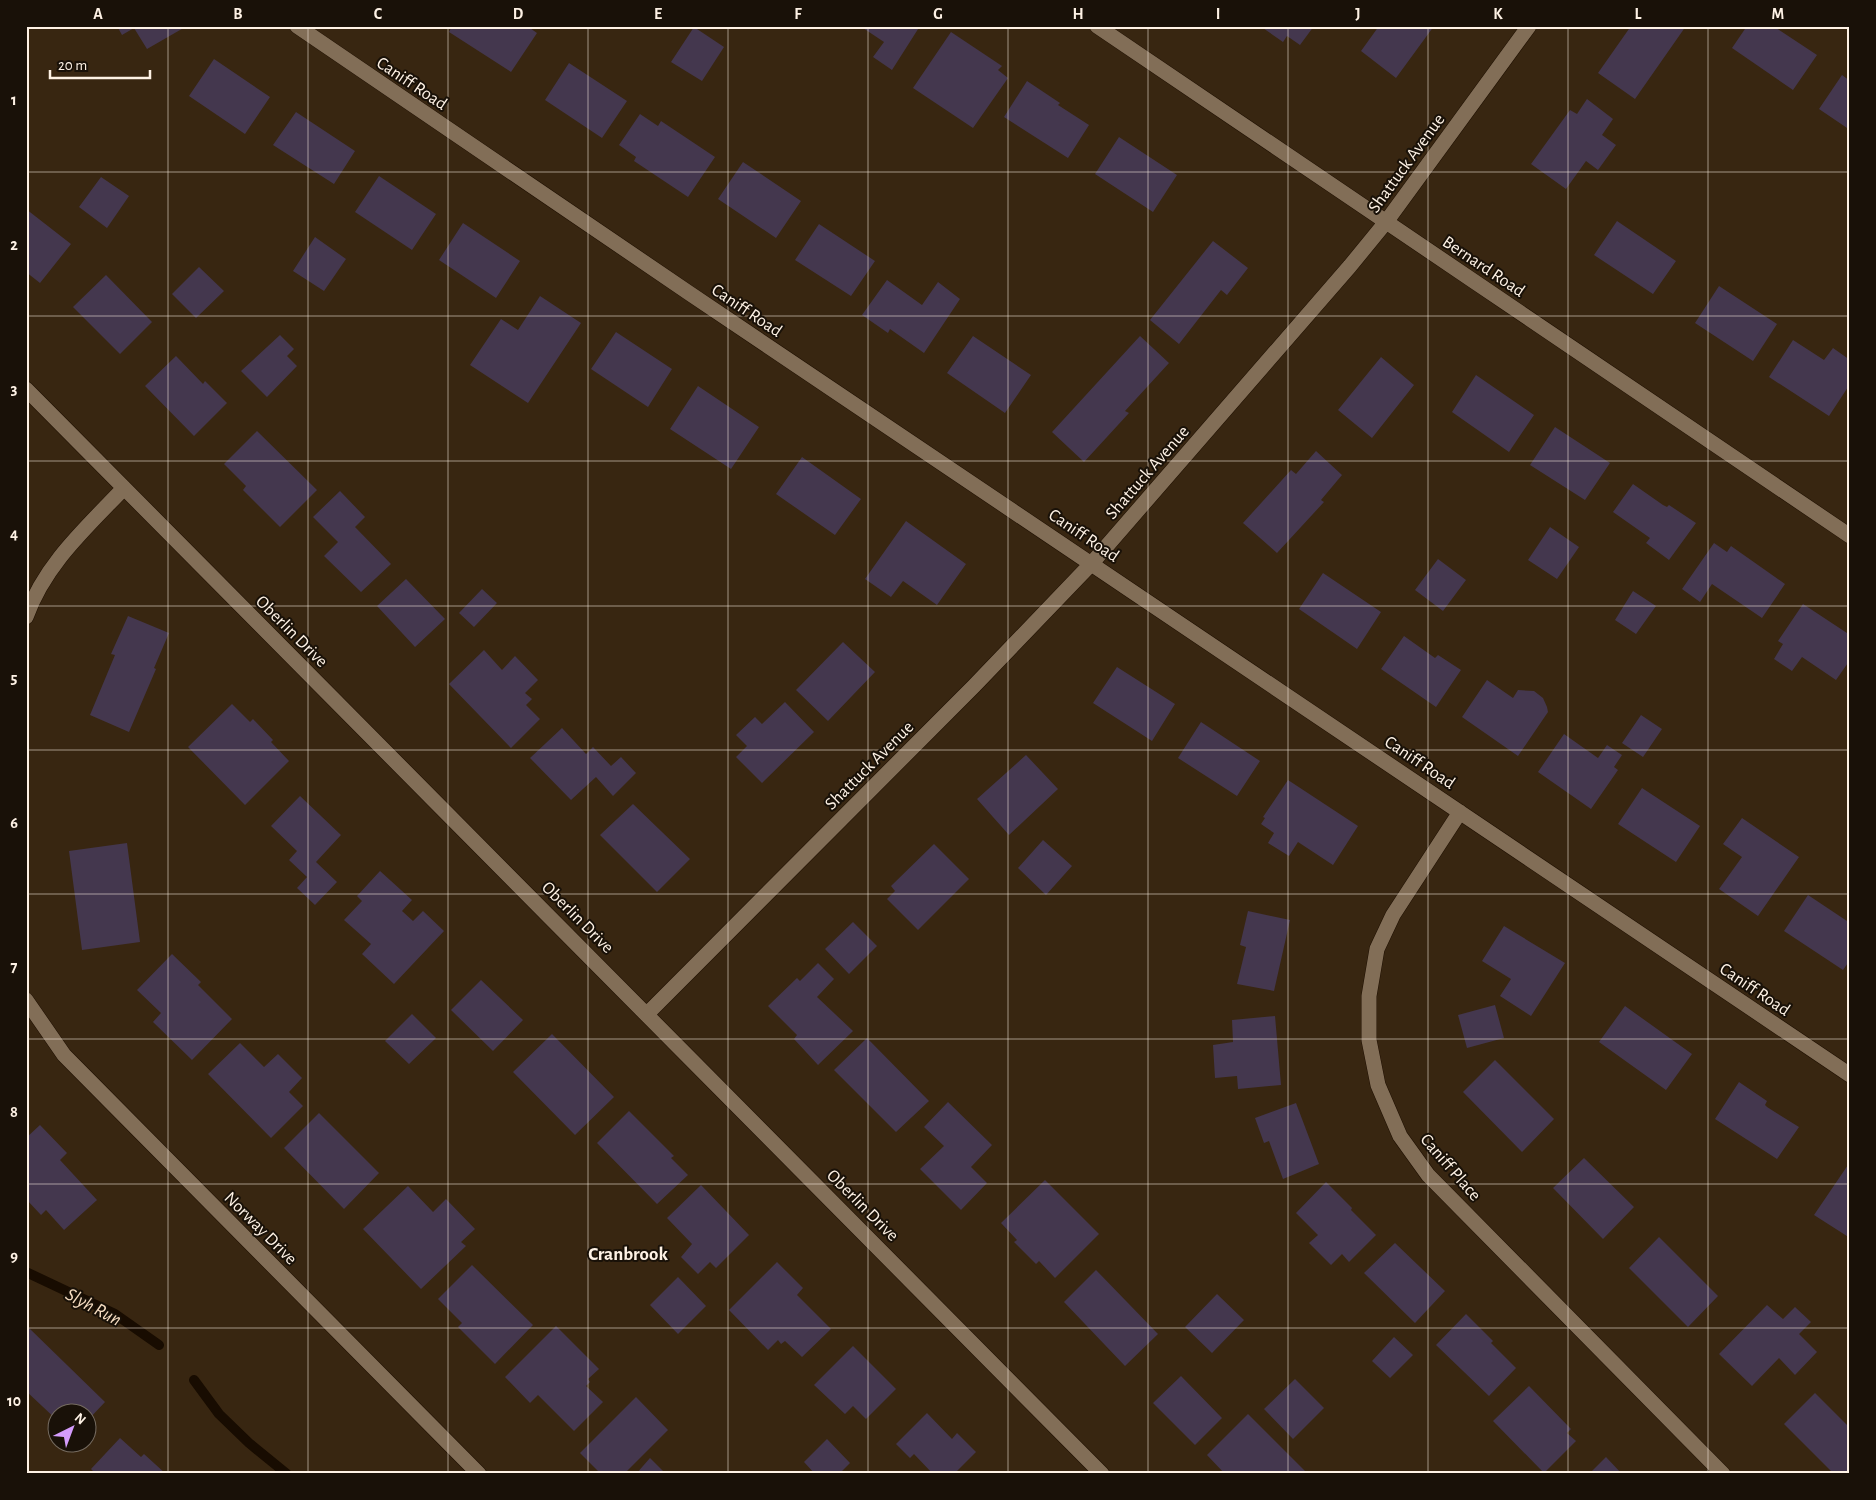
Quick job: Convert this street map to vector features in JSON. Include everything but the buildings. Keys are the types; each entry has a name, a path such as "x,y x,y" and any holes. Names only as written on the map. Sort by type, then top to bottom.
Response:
{"street":[{"name":"Caniff Road","path":"297,26 689,293 1850,1075"},
{"name":"Bernard Road","path":"1097,26 1850,536"},
{"name":"Shattuck Avenue","path":"647,1014 967,693 1092,564 1386,222 1529,26"},
{"name":"Oberlin Drive","path":"26,389 1102,1474"},
{"path":"26,617 45,576 74,541 124,488"},
{"name":"Caniff Place","path":"1460,812 1393,915 1377,949 1369,996 1369,1032 1378,1086 1400,1136 1428,1175 1723,1474"},
{"name":"Norway Drive","path":"26,1000 64,1056 479,1474"}],"waterway":[{"name":"Slyh Run","path":"26,1272 115,1314 159,1345"},
{"name":"Slyh Run","path":"194,1380 219,1414 249,1443 287,1474"}],"district":[{"name":"Cranbrook","path":"628,1253"}]}
